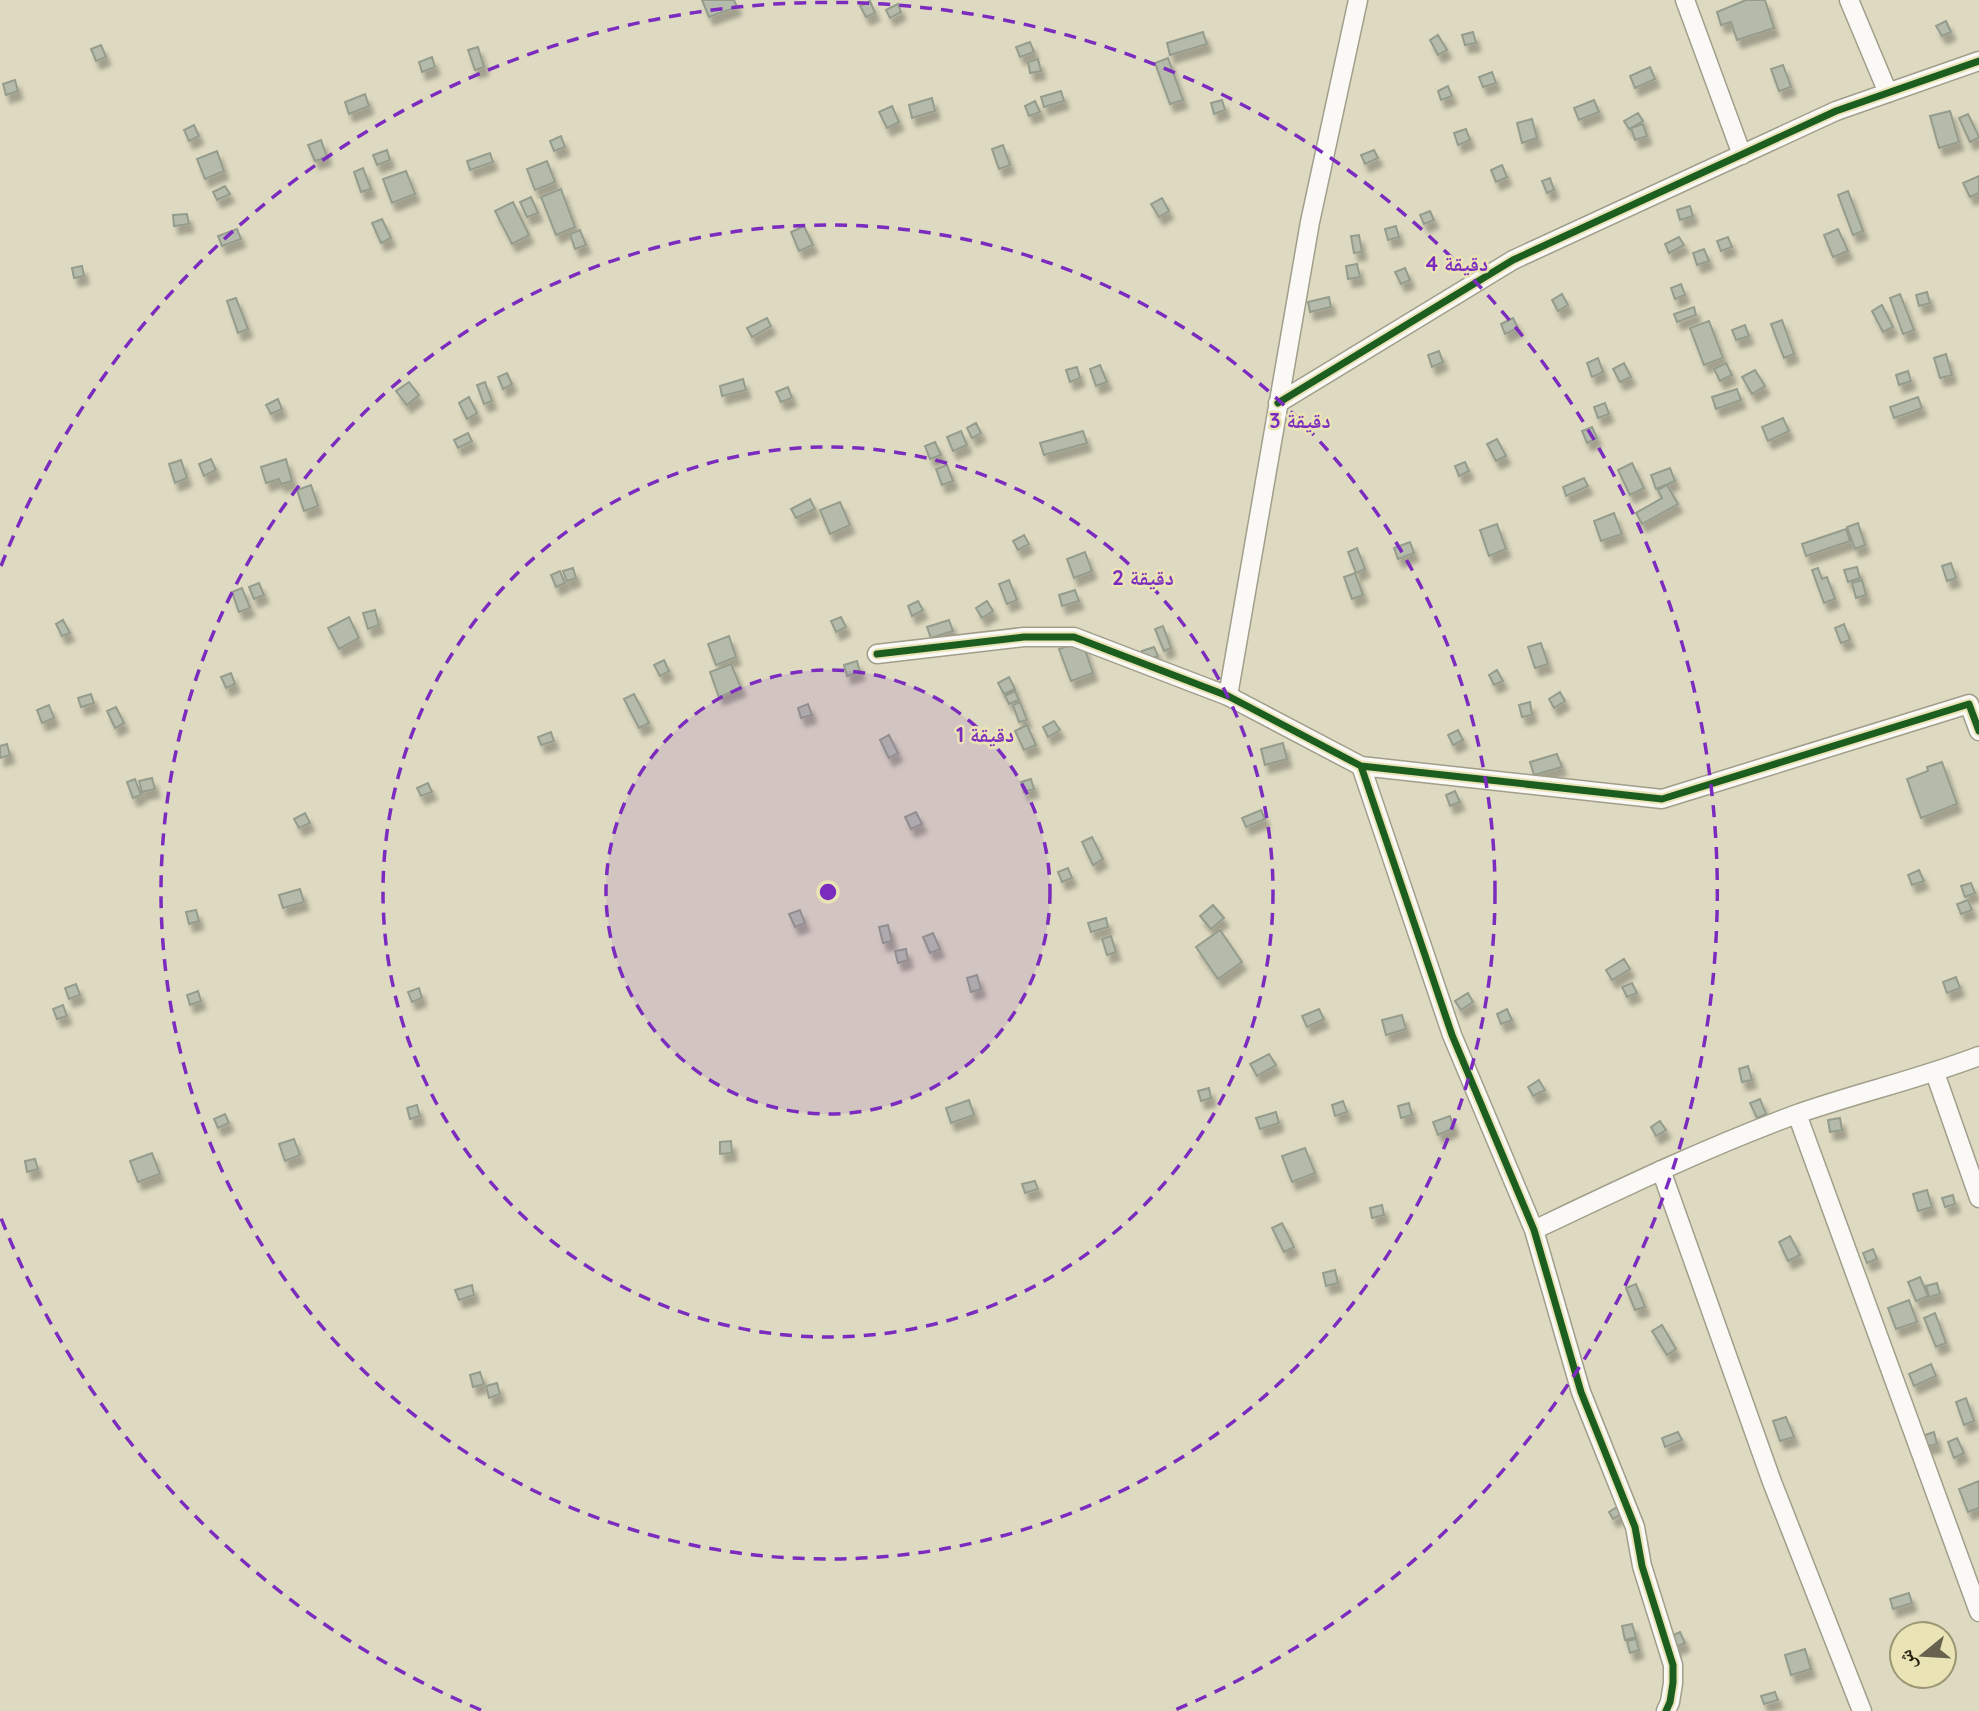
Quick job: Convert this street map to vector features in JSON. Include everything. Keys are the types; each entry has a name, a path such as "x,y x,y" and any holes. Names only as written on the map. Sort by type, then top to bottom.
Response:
{"street":[{"path":"1685,0 1742,155"},
{"path":"1849,0 1888,93"},
{"path":"1228,696 1310,222 1354,5"},
{"path":"1278,403 1513,260 1836,111 1979,61"},
{"path":"877,654 1024,637 1074,637 1228,696 1361,766 1662,799 1969,704 1979,731"},
{"path":"1361,766 1452,1035 1534,1230 1581,1392 1635,1527 1642,1566 1673,1665 1673,1683 1666,1711"},
{"path":"1534,1230 1661,1170 1797,1114 1935,1073 1979,1056"},
{"path":"1935,1073 1979,1198"},
{"path":"1797,1114 1979,1612"},
{"path":"1661,1170 1772,1482 1862,1711"}],"building":[{"path":"702,0 734,0 737,7 709,17"},
{"path":"1746,0 1765,0 1774,28 1737,40 1731,22 1721,25 1717,12"},
{"path":"870,1 875,13 866,17 860,6"},
{"path":"898,4 901,12 890,18 886,10"},
{"path":"1946,21 1951,32 1942,36 1936,26"},
{"path":"1203,32 1207,44 1170,55 1167,43"},
{"path":"1473,32 1476,43 1465,45 1462,35"},
{"path":"1438,35 1447,50 1438,55 1430,40"},
{"path":"1030,42 1034,52 1020,57 1016,47"},
{"path":"101,45 106,57 96,61 91,49"},
{"path":"478,47 484,67 475,70 468,50"},
{"path":"432,57 435,67 422,72 419,62"},
{"path":"1168,58 1183,100 1170,104 1155,63"},
{"path":"1038,59 1041,71 1030,73 1028,62"},
{"path":"1783,65 1791,87 1779,91 1771,69"},
{"path":"1650,67 1655,79 1635,88 1630,76"},
{"path":"1492,72 1496,83 1483,87 1479,77"},
{"path":"15,80 18,91 6,95 3,84"},
{"path":"1448,86 1452,96 1441,100 1438,91"},
{"path":"1061,91 1064,101 1044,107 1041,97"},
{"path":"365,94 369,106 349,114 345,102"},
{"path":"932,98 935,111 912,118 909,105"},
{"path":"1222,100 1225,110 1214,114 1211,103"},
{"path":"1594,100 1599,112 1579,120 1574,108"},
{"path":"1035,101 1040,112 1029,116 1025,106"},
{"path":"892,106 899,122 887,128 879,112"},
{"path":"1950,111 1959,142 1939,148 1930,116"},
{"path":"1638,113 1643,121 1629,129 1624,121"},
{"path":"1968,114 1979,137 1970,142 1959,118"},
{"path":"1532,119 1537,138 1522,143 1517,123"},
{"path":"1643,124 1647,136 1635,140 1631,128"},
{"path":"194,125 199,136 189,141 184,130"},
{"path":"1466,129 1470,140 1458,145 1454,133"},
{"path":"561,136 565,147 554,151 550,141"},
{"path":"321,140 327,157 315,161 308,145"},
{"path":"1003,145 1010,165 999,169 992,149"},
{"path":"387,150 390,160 377,165 373,155"},
{"path":"1374,150 1378,158 1365,164 1361,155"},
{"path":"217,151 224,171 205,179 197,159"},
{"path":"490,153 493,162 470,170 467,161"},
{"path":"547,161 555,182 535,190 527,169"},
{"path":"1502,165 1507,177 1496,182 1491,170"},
{"path":"363,168 371,189 361,192 354,172"},
{"path":"406,171 415,194 392,203 383,179"},
{"path":"1979,176 1979,193 1970,197 1963,183"},
{"path":"1550,178 1554,190 1547,193 1542,181"},
{"path":"225,186 230,194 217,200 213,192"},
{"path":"561,189 575,227 556,235 541,197"},
{"path":"1848,191 1863,231 1853,235 1838,195"},
{"path":"531,197 538,213 527,217 520,202"},
{"path":"1162,198 1169,211 1159,217 1151,204"},
{"path":"513,202 529,235 512,244 495,211"},
{"path":"1690,206 1693,216 1680,220 1677,210"},
{"path":"1430,211 1434,220 1424,224 1420,215"},
{"path":"187,214 189,224 174,226 173,215"},
{"path":"382,219 391,238 381,243 372,223"},
{"path":"804,226 813,245 799,251 791,232"},
{"path":"1396,226 1399,237 1388,240 1385,229"},
{"path":"237,229 241,239 222,246 218,236"},
{"path":"1838,229 1848,251 1833,257 1824,235"},
{"path":"580,230 586,245 575,249 570,234"},
{"path":"1359,235 1362,252 1354,253 1351,236"},
{"path":"1679,237 1684,245 1669,253 1665,244"},
{"path":"1728,237 1732,247 1721,251 1717,241"},
{"path":"1704,249 1709,261 1697,265 1693,253"},
{"path":"1357,264 1360,277 1348,279 1346,266"},
{"path":"82,266 84,276 74,278 72,268"},
{"path":"1405,268 1410,280 1401,284 1395,272"},
{"path":"1681,284 1685,295 1675,299 1671,288"},
{"path":"1927,292 1930,303 1919,306 1916,295"},
{"path":"1562,294 1568,305 1558,311 1552,300"},
{"path":"1900,294 1914,330 1903,334 1890,298"},
{"path":"1329,297 1331,307 1310,312 1308,302"},
{"path":"236,298 248,329 238,333 227,301"},
{"path":"1882,305 1893,327 1883,332 1872,311"},
{"path":"1694,307 1696,315 1677,322 1674,314"},
{"path":"767,318 771,326 752,337 747,328"},
{"path":"1513,318 1518,328 1505,334 1501,324"},
{"path":"1782,320 1794,354 1784,358 1771,324"},
{"path":"1709,321 1723,358 1704,365 1690,328"},
{"path":"1745,325 1749,336 1736,340 1732,330"},
{"path":"1439,351 1443,362 1432,367 1428,355"},
{"path":"1946,354 1952,375 1940,378 1934,358"},
{"path":"1598,358 1603,372 1592,377 1587,363"},
{"path":"1624,363 1631,377 1620,382 1613,369"},
{"path":"1726,363 1732,375 1720,381 1714,369"},
{"path":"1100,365 1107,382 1096,386 1090,369"},
{"path":"1077,367 1080,378 1070,382 1066,370"},
{"path":"1755,370 1765,386 1752,394 1742,377"},
{"path":"1908,371 1911,381 1899,385 1896,375"},
{"path":"507,373 512,384 503,389 498,377"},
{"path":"743,379 746,390 722,396 720,386"},
{"path":"409,382 419,395 407,405 396,391"},
{"path":"485,382 492,401 484,404 477,385"},
{"path":"788,387 792,398 781,402 776,392"},
{"path":"1737,389 1741,400 1716,409 1712,397"},
{"path":"469,397 477,413 467,419 459,403"},
{"path":"1918,397 1922,408 1894,418 1890,407"},
{"path":"278,399 282,409 271,414 266,405"},
{"path":"1605,403 1609,414 1598,418 1594,407"},
{"path":"1783,418 1789,431 1768,441 1762,427"},
{"path":"976,423 981,433 972,438 967,428"},
{"path":"1592,427 1597,438 1587,443 1582,431"},
{"path":"961,431 967,445 953,451 947,437"},
{"path":"1083,431 1087,443 1044,455 1040,443"},
{"path":"468,433 472,441 458,448 454,440"},
{"path":"1497,439 1506,456 1496,461 1487,444"},
{"path":"935,442 941,455 930,459 925,446"},
{"path":"211,459 216,470 204,476 199,464"},
{"path":"286,459 292,481 281,484 279,479 266,483 261,467"},
{"path":"181,460 187,478 175,483 169,464"},
{"path":"1465,462 1469,471 1459,476 1455,466"},
{"path":"1632,463 1644,488 1630,495 1618,470"},
{"path":"947,465 953,481 942,485 936,469"},
{"path":"1670,468 1675,481 1656,489 1651,475"},
{"path":"1584,478 1588,486 1566,496 1563,487"},
{"path":"311,485 318,506 304,511 297,490"},
{"path":"1667,485 1678,504 1642,524 1636,513 1662,498 1658,490"},
{"path":"810,499 815,509 796,518 791,509"},
{"path":"840,502 850,525 830,534 820,510"},
{"path":"1614,513 1622,534 1601,541 1594,521"},
{"path":"1858,523 1865,545 1855,549 1847,527"},
{"path":"1497,524 1506,549 1489,556 1480,530"},
{"path":"1846,529 1850,541 1806,556 1802,544"},
{"path":"1024,535 1029,544 1018,550 1013,541"},
{"path":"1410,542 1414,553 1398,559 1394,548"},
{"path":"1357,548 1365,569 1356,573 1348,552"},
{"path":"1085,552 1092,571 1074,578 1067,559"},
{"path":"1951,563 1956,578 1947,581 1942,566"},
{"path":"1857,567 1860,578 1848,582 1844,570"},
{"path":"573,568 576,578 567,581 563,571"},
{"path":"1818,568 1822,579 1827,577 1835,599 1824,603 1812,570"},
{"path":"560,571 565,583 556,587 551,575"},
{"path":"1355,573 1363,595 1352,599 1344,577"},
{"path":"1009,580 1017,600 1007,604 999,584"},
{"path":"1862,580 1866,595 1856,598 1852,583"},
{"path":"259,583 264,595 254,599 249,587"},
{"path":"242,588 250,608 239,612 232,592"},
{"path":"1075,590 1079,601 1062,606 1059,595"},
{"path":"918,601 923,610 912,616 908,606"},
{"path":"987,601 993,611 982,618 976,608"},
{"path":"375,610 379,625 368,629 363,613"},
{"path":"349,617 359,638 339,649 328,628"},
{"path":"841,617 846,627 836,632 831,621"},
{"path":"63,620 70,633 62,636 56,624"},
{"path":"949,620 953,631 931,638 927,627"},
{"path":"1844,624 1850,640 1841,643 1835,628"},
{"path":"1163,626 1171,648 1164,651 1155,629"},
{"path":"729,636 736,657 716,665 708,644"},
{"path":"1082,641 1093,673 1071,681 1059,649"},
{"path":"1541,643 1548,664 1535,668 1528,647"},
{"path":"1154,647 1158,656 1145,661 1142,651"},
{"path":"664,660 669,671 660,676 654,665"},
{"path":"857,661 860,672 847,676 844,665"},
{"path":"731,664 741,688 719,697 710,672"},
{"path":"1497,670 1503,681 1494,685 1489,675"},
{"path":"231,673 235,684 226,688 221,677"},
{"path":"1009,677 1015,689 1004,694 998,683"},
{"path":"1015,691 1019,700 1009,704 1005,696"},
{"path":"1560,692 1565,701 1554,708 1549,699"},
{"path":"91,694 94,703 81,707 78,698"},
{"path":"634,694 649,723 639,728 624,699"},
{"path":"1020,702 1027,720 1019,722 1013,705"},
{"path":"1530,702 1532,715 1522,717 1519,705"},
{"path":"808,704 812,715 801,718 798,708"},
{"path":"49,705 54,718 42,723 37,710"},
{"path":"116,707 124,723 115,728 107,711"},
{"path":"1054,721 1060,730 1048,737 1043,727"},
{"path":"1027,725 1036,745 1024,750 1015,731"},
{"path":"1458,730 1463,740 1453,745 1448,735"},
{"path":"551,732 554,741 541,745 538,737"},
{"path":"889,735 898,753 889,758 880,740"},
{"path":"1283,743 1287,759 1265,765 1261,749"},
{"path":"7,744 10,755 0,758 0,746"},
{"path":"1557,754 1562,767 1534,775 1530,762"},
{"path":"1942,762 1957,804 1921,818 1907,779"},
{"path":"152,778 155,789 142,792 139,781"},
{"path":"135,779 141,795 133,798 127,782"},
{"path":"1031,779 1034,789 1024,792 1021,782"},
{"path":"428,783 432,792 421,796 417,788"},
{"path":"1455,791 1460,802 1450,806 1446,795"},
{"path":"1261,810 1265,819 1246,827 1242,818"},
{"path":"916,812 922,824 911,829 905,817"},
{"path":"305,813 310,823 299,828 294,819"},
{"path":"1092,837 1103,859 1093,865 1082,842"},
{"path":"1068,868 1072,878 1062,882 1058,872"},
{"path":"1919,870 1924,881 1912,885 1908,875"},
{"path":"1971,883 1975,893 1965,897 1961,886"},
{"path":"300,889 304,902 283,908 279,895"},
{"path":"1968,900 1972,910 1961,914 1957,904"},
{"path":"1213,905 1224,918 1211,929 1200,916"},
{"path":"196,910 199,921 189,924 186,912"},
{"path":"800,910 805,923 795,927 789,914"},
{"path":"1106,918 1108,927 1091,932 1088,923"},
{"path":"888,925 892,941 883,943 879,927"},
{"path":"1220,930 1242,962 1218,979 1196,947"},
{"path":"933,933 940,949 930,953 923,937"},
{"path":"1111,936 1116,952 1107,955 1102,939"},
{"path":"906,949 908,960 898,963 895,951"},
{"path":"1624,959 1630,969 1612,980 1606,970"},
{"path":"977,975 981,989 971,992 967,978"},
{"path":"1956,977 1960,988 1947,993 1943,982"},
{"path":"1632,983 1637,993 1627,997 1622,987"},
{"path":"76,984 80,995 69,999 65,988"},
{"path":"419,988 422,998 412,1002 408,992"},
{"path":"198,991 201,1001 190,1005 187,995"},
{"path":"1468,993 1473,1002 1461,1010 1455,1001"},
{"path":"63,1005 67,1016 57,1019 53,1009"},
{"path":"1319,1009 1324,1019 1307,1027 1302,1016"},
{"path":"1507,1009 1512,1020 1501,1024 1497,1014"},
{"path":"1402,1015 1406,1029 1386,1035 1382,1020"},
{"path":"1269,1054 1276,1065 1257,1076 1250,1064"},
{"path":"1748,1066 1752,1080 1742,1082 1739,1069"},
{"path":"1539,1080 1545,1090 1533,1096 1528,1087"},
{"path":"1209,1088 1211,1098 1201,1101 1198,1091"},
{"path":"1760,1099 1766,1114 1757,1118 1750,1103"},
{"path":"969,1100 974,1115 951,1123 946,1108"},
{"path":"1343,1101 1347,1112 1335,1116 1332,1105"},
{"path":"1409,1103 1412,1115 1401,1118 1398,1106"},
{"path":"417,1105 420,1116 410,1119 407,1108"},
{"path":"1276,1112 1279,1123 1260,1129 1256,1118"},
{"path":"225,1114 229,1123 218,1128 214,1119"},
{"path":"1450,1116 1454,1128 1438,1135 1433,1122"},
{"path":"1840,1118 1842,1130 1830,1132 1828,1120"},
{"path":"1660,1121 1666,1130 1656,1136 1651,1127"},
{"path":"294,1139 300,1155 285,1161 279,1144"},
{"path":"731,1141 732,1153 720,1154 720,1142"},
{"path":"1305,1148 1315,1173 1292,1182 1282,1156"},
{"path":"152,1153 160,1174 138,1182 130,1161"},
{"path":"35,1159 38,1169 27,1172 25,1161"},
{"path":"1035,1181 1038,1189 1025,1193 1022,1184"},
{"path":"1927,1190 1932,1207 1918,1211 1913,1194"},
{"path":"1953,1195 1955,1204 1945,1207 1942,1198"},
{"path":"1382,1205 1384,1215 1372,1218 1370,1208"},
{"path":"1282,1223 1294,1247 1284,1252 1272,1228"},
{"path":"1790,1236 1800,1255 1788,1261 1779,1242"},
{"path":"1873,1249 1877,1259 1867,1263 1863,1253"},
{"path":"1335,1270 1338,1283 1326,1286 1323,1273"},
{"path":"1920,1277 1928,1296 1916,1301 1908,1282"},
{"path":"1937,1283 1940,1294 1929,1297 1926,1286"},
{"path":"1636,1284 1645,1307 1635,1310 1626,1288"},
{"path":"472,1285 474,1295 459,1300 455,1290"},
{"path":"1909,1300 1917,1322 1896,1329 1888,1308"},
{"path":"1935,1313 1946,1343 1936,1347 1924,1318"},
{"path":"1662,1325 1676,1349 1667,1355 1652,1331"},
{"path":"1931,1364 1936,1376 1914,1386 1909,1374"},
{"path":"480,1372 484,1384 473,1387 470,1375"},
{"path":"497,1383 500,1394 489,1398 486,1386"},
{"path":"1966,1398 1974,1421 1964,1425 1956,1402"},
{"path":"1786,1417 1794,1437 1780,1441 1773,1421"},
{"path":"1678,1432 1682,1440 1665,1447 1662,1438"},
{"path":"1934,1432 1937,1444 1925,1447 1922,1436"},
{"path":"1957,1438 1964,1453 1954,1458 1948,1442"},
{"path":"1979,1481 1979,1508 1968,1512 1959,1489"},
{"path":"1622,1504 1626,1511 1613,1519 1609,1512"},
{"path":"1909,1593 1912,1603 1893,1609 1890,1599"},
{"path":"1632,1624 1636,1637 1625,1640 1622,1626"},
{"path":"1680,1632 1685,1643 1674,1648 1669,1637"},
{"path":"1636,1639 1639,1650 1630,1653 1627,1641"},
{"path":"1805,1649 1811,1669 1791,1675 1785,1655"},
{"path":"1775,1692 1778,1700 1764,1704 1761,1696"}],"cycle path":[{"path":"1278,403 1513,260 1836,111 1979,61"},
{"path":"877,654 1024,637 1074,637 1228,696 1361,766 1662,799 1969,704 1979,731"},
{"path":"1361,766 1452,1035 1534,1230 1581,1392 1635,1527 1642,1566 1673,1665 1673,1683 1666,1711"}]}
